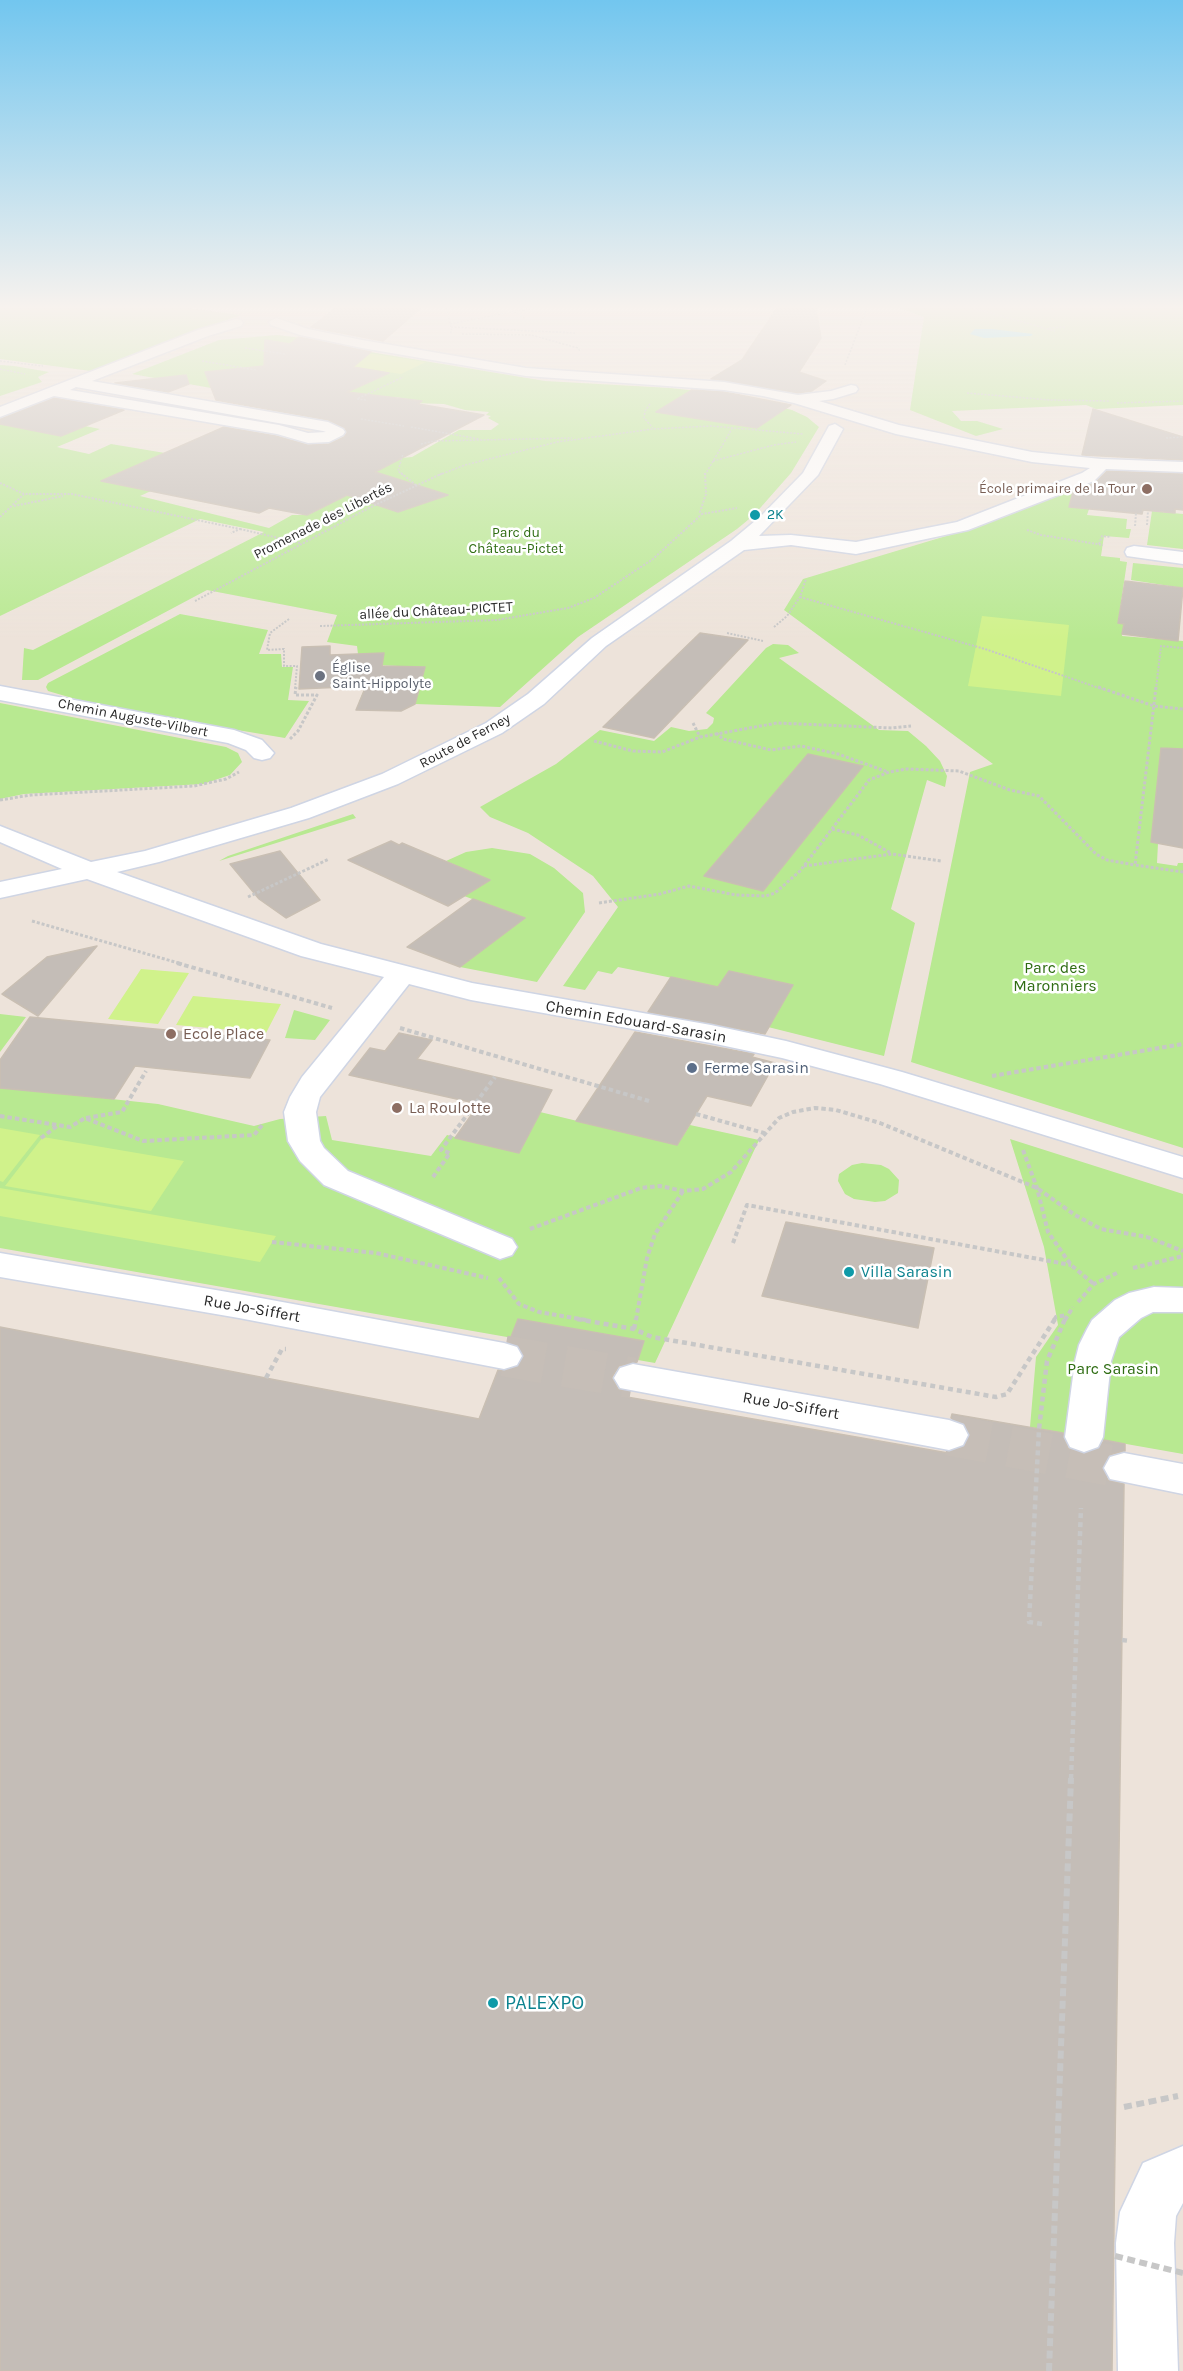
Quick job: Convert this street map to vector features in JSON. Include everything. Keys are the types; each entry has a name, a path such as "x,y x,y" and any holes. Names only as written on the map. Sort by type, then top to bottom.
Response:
{"street":[{"path":"214,419 279,430 308,438 329,437 337,432 328,427 280,419"},
{"path":"818,419 835,429 843,424 876,423"},
{"path":"862,419 1008,453 1101,464 1183,467"},
{"name":"Route de Ferney","path":"0,890 160,854 309,810 390,779 507,721 536,699 599,642 738,545 767,520 810,475 835,429"},
{"path":"738,545 791,540 856,548 962,526 1093,474 1101,464"},
{"path":"1013,486 1050,492"},
{"path":"958,507 962,526"},
{"path":"767,520 776,531 791,540"},
{"path":"1134,552 1183,558"},
{"name":"Chemin Auguste-Vilbert","path":"0,693 234,737 254,745 262,753"},
{"name":"Chemin Edouard-Sarasin","path":"0,833 90,871 311,950 506,998 711,1034 786,1050 891,1078 1183,1168"},
{"path":"402,974 313,1084 300,1112 304,1141 311,1154 336,1178 500,1247"},
{"name":"Rue Jo-Siffert","path":"0,1265 239,1306 504,1356"},
{"path":"1084,1437 1093,1361 1097,1345 1105,1329 1128,1309 1142,1302 1154,1299 1183,1300"},
{"name":"Rue Jo-Siffert","path":"633,1378 950,1435"},
{"path":"1124,1468 1183,1479"},
{"path":"1148,2371 1145,2243 1148,2212 1163,2182 1183,2174"}],"path":[{"path":"362,419 404,426"},
{"path":"645,419 653,429"},
{"path":"411,427 489,440"},
{"path":"733,427 705,473 706,494 700,507 702,514 740,508"},
{"name":"Promenade des Libertés","path":"195,601 300,543 438,475 465,465 582,438 653,429 733,427 809,434 802,440 712,461"},
{"path":"421,444 434,441 582,438"},
{"path":"403,454 398,471 417,486"},
{"path":"0,483 24,494 72,494 300,543"},
{"path":"0,517 24,494"},
{"path":"14,506 72,494"},
{"path":"1147,525 1148,511"},
{"name":"allée du Château-PICTET","path":"320,626 497,620 568,608 594,598 653,559 702,514"},
{"path":"989,517 1041,535 1103,545"},
{"path":"231,533 240,529"},
{"path":"774,627 787,616 800,597 806,579"},
{"path":"800,597 974,645 1154,706 1183,709"},
{"path":"289,619 270,633 267,650 284,649 284,666 297,666 295,695 317,695 298,731 290,739"},
{"path":"727,633 763,641"},
{"path":"1136,865 1161,646 1183,648"},
{"path":"693,723 700,736"},
{"path":"594,741 633,751 662,752 682,746 700,736 777,723 892,728 911,726"},
{"path":"716,733 723,739 771,750 801,746 838,754 889,772"},
{"path":"0,800 31,795 211,784 237,774 243,767 245,759 262,753"},
{"path":"599,903 660,894 689,886 736,895 766,896 775,893 804,866 869,780 889,772 907,769 959,771 1010,790 1039,796 1096,854 1107,860 1183,872"},
{"path":"832,829 858,835 892,854"},
{"path":"804,866 892,854 941,861"},
{"path":"247,897 329,859"},
{"path":"32,921 650,1101"},
{"path":"992,1077 1183,1044"},
{"path":"0,1116 70,1127 85,1118 122,1112 146,1071"},
{"path":"433,1177 450,1153 441,1150 495,1077"},
{"path":"1042,1624 1029,1622 1039,1429 1047,1361 1066,1315 1056,1317 1007,1394 996,1397 652,1337 634,1329 539,1312 519,1304 500,1281 492,1260 511,1236 641,1188 660,1186 684,1191 703,1189 731,1172 779,1118 793,1112 815,1108 836,1110 880,1123 1037,1188 1075,1215 1101,1229 1148,1237 1183,1251"},
{"path":"85,1118 143,1141 254,1135 271,1114 300,1112"},
{"path":"696,1114 764,1133"},
{"path":"41,1138 57,1125"},
{"path":"1027,1141 1023,1149 1037,1188 1048,1232 1071,1265 1094,1284"},
{"path":"634,1329 646,1258 652,1242 684,1191"},
{"path":"733,1243 747,1206 1071,1265"},
{"path":"272,1242 376,1253 500,1281"},
{"path":"266,1378 282,1349"},
{"path":"1049,2371 1081,1508"},
{"path":"1122,1640 1130,1641"},
{"path":"1124,2107 1178,2096"},
{"path":"1114,2256 1183,2273"}],"green space":[{"name":"Parc du Château-Pictet","path":"489,419 809,419 819,427 791,473 754,515 737,529 578,637 500,707 359,702 364,690 418,695 424,667 373,665 358,654 357,646 327,642 337,615 207,590 38,680 22,680 24,648 33,650 264,532 200,519 0,616 0,424 7,422 85,426 100,429 57,447 89,454 111,444 165,453 103,481 132,487 212,463 140,496 269,528 292,515 308,515 333,502 295,494 401,458 412,457 459,430 491,430 499,424"},
{"path":"932,419 977,421 1003,429 976,436"},
{"name":"Parc des Maronniers","path":"1115,477 1089,509 1087,515 1127,519 1126,529 1131,529 1129,538 1104,536 1101,556 1120,558 1120,561 1127,562 1118,623 1124,624 1122,636 1183,641 1183,781 1158,843 1157,863 1177,866 1178,863 1183,863 1183,1148 911,1062 970,772 993,764 784,610 803,579 986,524 1087,482"},
{"path":"1152,511 1183,514 1183,549 1147,545"},
{"path":"1133,563 1183,568 1183,588 1131,580"},
{"path":"180,614 268,630 259,654 281,654 282,667 293,667 288,700 309,701 285,738 136,713 48,691 46,687 48,683"},
{"path":"982,616 1069,625 1061,696 968,686"},
{"path":"773,644 788,645 799,653 779,658 879,730 908,731 940,761 947,776 945,787 927,780 891,909 915,923 884,1056 768,1027 775,1016 717,987 618,967 612,974 598,971 585,990 563,986 618,907 593,876 528,833 490,817 480,807 556,764 600,730 654,741 671,727 689,731 707,729 713,723 714,718 706,713 766,648"},
{"path":"0,703 226,747 238,753 242,762 230,775 203,784 24,794 0,799"},
{"path":"353,814 356,818 219,861 228,856"},
{"path":"492,848 530,854 554,868 583,893 585,912 537,982 460,967 524,918 464,896 489,880 446,861 466,852"},
{"path":"141,969 189,973 158,1024 108,1019"},
{"path":"193,996 281,1004 266,1033 176,1025"},
{"path":"294,1010 330,1020 315,1040 285,1038"},
{"path":"0,1014 26,1017 0,1052"},
{"path":"0,1087 158,1104 254,1126 280,1119 326,1116 332,1140 431,1156 447,1135 519,1153 540,1112 677,1145 690,1125 759,1140 655,1363 0,1248"},
{"path":"0,1128 40,1135 3,1182 0,1181"},
{"path":"43,1137 184,1161 151,1211 5,1186"},
{"name":"Parc Sarasin","path":"1010,1139 1183,1194 1183,1454 1030,1427 1036,1357 1058,1325 1044,1247"},
{"path":"862,1163 881,1165 889,1169 899,1180 898,1193 885,1201 875,1202 854,1199 845,1194 838,1181 839,1174 852,1165"},
{"path":"0,1188 276,1236 260,1262 0,1216"}],"building":[{"path":"0,419 103,419 61,436 0,424"},
{"path":"320,419 477,419 375,472 448,495 398,512 347,495 307,515 269,508 259,513 101,481 224,427 276,436 308,445 329,444 344,437 347,433 345,428"},
{"path":"698,419 771,419 757,428"},
{"path":"1091,419 1124,419 1183,437 1183,460 1082,455"},
{"name":"École primaire de la Tour","path":"1107,471 1183,474 1183,510 1175,509 1175,513 1143,510 1142,514 1069,507 1073,492 1095,483"},
{"path":"1125,581 1183,588 1178,641 1122,634 1124,624 1118,623"},
{"path":"700,633 748,640 654,738 603,727"},
{"path":"330,646 330,655 384,653 382,666 425,667 415,704 401,711 356,710 366,686 299,689 302,647"},
{"path":"1161,748 1183,749 1183,848 1151,842"},
{"path":"808,754 863,766 763,891 704,876"},
{"path":"391,841 399,845 402,843 490,880 448,906 348,860"},
{"path":"280,851 320,900 286,918 259,899 230,864"},
{"path":"473,899 525,918 460,967 407,947"},
{"path":"97,946 38,1016 2,994 47,957"},
{"path":"729,971 793,985 765,1034 648,1012 671,977 718,987"},
{"path":"30,1017 270,1040 250,1078 135,1066 114,1099 0,1088 0,1060"},
{"path":"635,1032 754,1054 752,1057 775,1063 751,1106 707,1096 677,1145 576,1121"},
{"path":"399,1033 432,1040 417,1059 552,1090 519,1153 455,1138 479,1104 349,1075 370,1048 385,1051"},
{"name":"Villa Sarasin","path":"786,1222 934,1248 918,1328 762,1296"},
{"name":"PALEXPO","path":"518,1319 644,1341 637,1362 619,1366 612,1377 618,1389 629,1392 627,1397 948,1453 964,1447 970,1436 965,1424 951,1418 952,1414 1063,1433 1068,1448 1083,1454 1099,1449 1104,1440 1125,1444 1125,1451 1109,1455 1102,1467 1108,1480 1124,1484 1112,2371 0,2371 0,1327 479,1419 498,1370 505,1371 518,1367 524,1357 519,1346 509,1342"}],"tunnel":[{"path":"504,1356 633,1378"},
{"path":"949,1435 1124,1468"}],"place":[{"name":"École primaire de la Tour","path":"1147,489"},
{"name":"2K","path":"755,515"},
{"name":"Église Saint-Hippolyte","path":"320,676"},
{"name":"Ecole Place","path":"171,1034"},
{"name":"Ferme Sarasin","path":"692,1068"},
{"name":"La Roulotte","path":"397,1108"},
{"name":"Villa Sarasin","path":"849,1272"},
{"name":"PALEXPO","path":"493,2003"}]}
